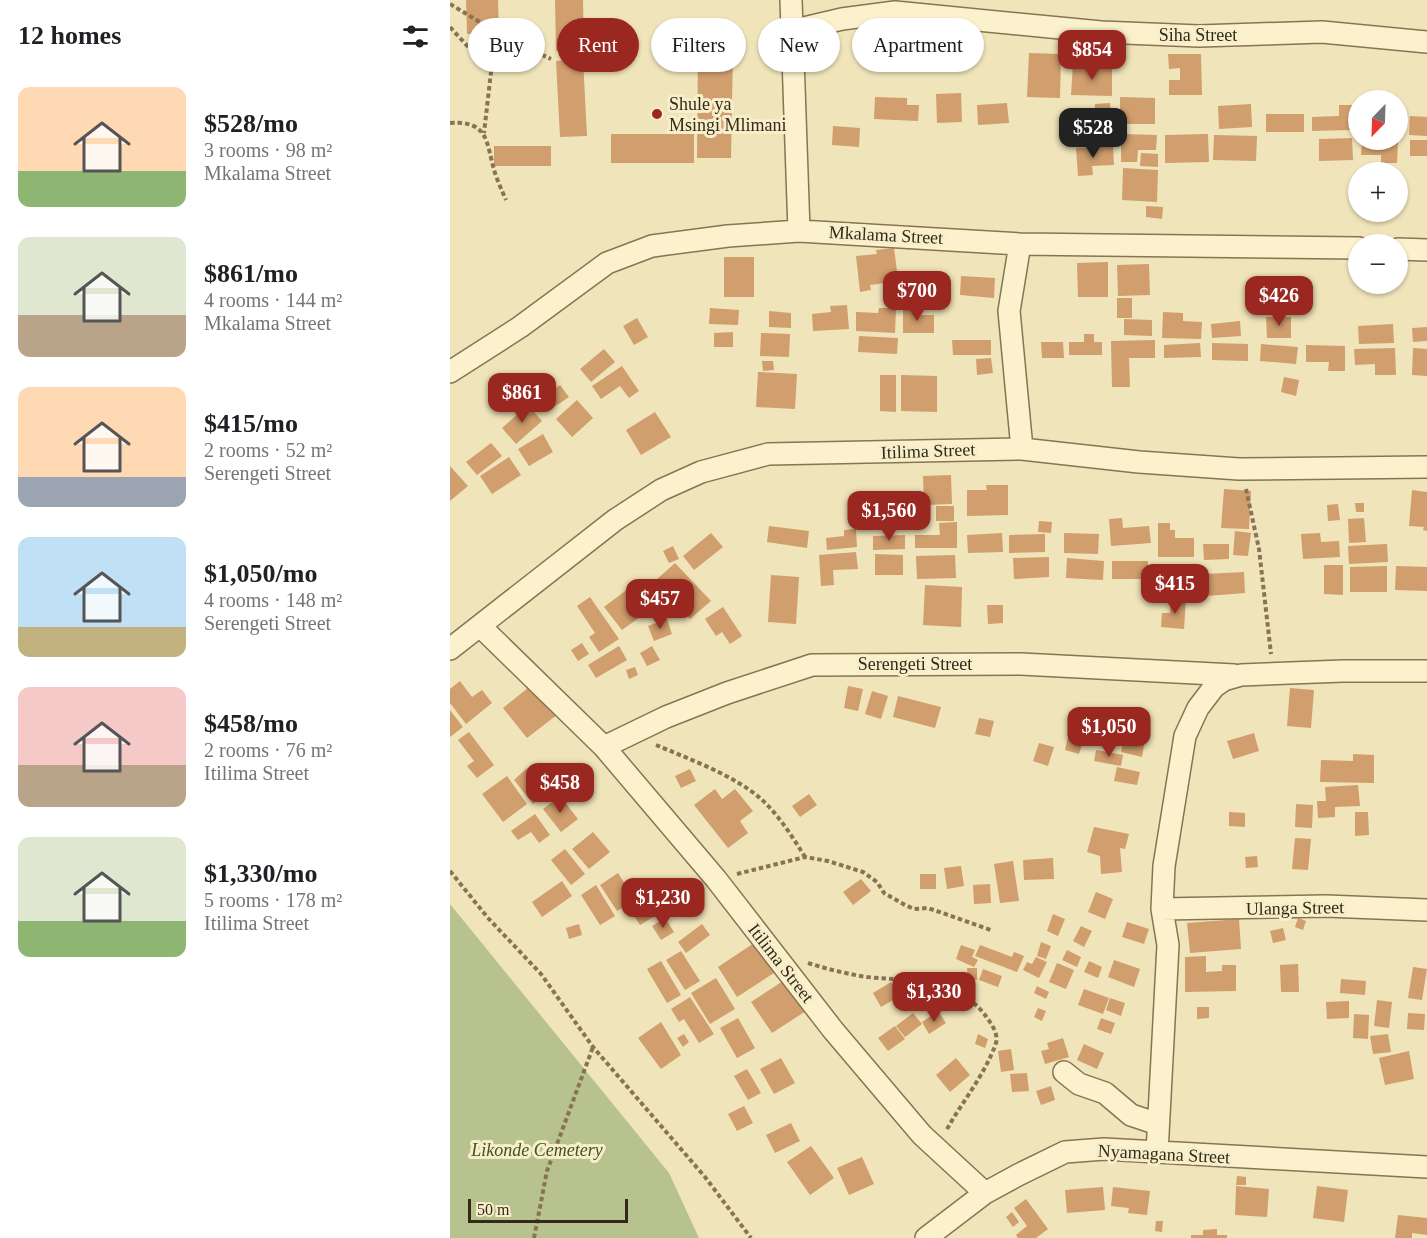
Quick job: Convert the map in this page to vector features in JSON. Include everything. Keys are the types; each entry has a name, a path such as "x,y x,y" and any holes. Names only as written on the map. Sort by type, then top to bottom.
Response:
{"street":[{"path":"791,0 792,18"},
{"name":"Siha Street","path":"840,19 895,12 1101,32 1199,36 1311,32 1427,42"},
{"path":"793,72 799,231"},
{"name":"Mkalama Street","path":"450,372 519,327 607,263 652,246 728,236 799,231 1020,244 1348,248"},
{"path":"1020,244 1009,310 1022,448"},
{"path":"1408,249 1427,250"},
{"name":"Itilima Street","path":"450,649 615,520 661,490 701,472 768,454 1022,448 1139,462 1239,469 1427,467"},
{"name":"Itilima Street","path":"480,626 604,747 716,879 833,1030 936,1149 985,1193"},
{"name":"Serengeti Street","path":"604,747 728,693 790,671 823,664 1021,664 1241,675 1272,672 1427,671"},
{"name":"Serengeti Street","path":"1157,1153 1168,945 1162,909 1164,866 1185,736 1197,708 1214,687 1224,680 1241,675"},
{"name":"Ulanga Street","path":"1162,909 1326,906 1427,910"},
{"path":"1064,1072 1079,1083 1105,1093 1131,1115 1158,1124"},
{"name":"Nyamagana Street","path":"926,1238 985,1193 1065,1152 1104,1149 1427,1167"}],"path":[{"path":"450,4 508,39 551,59"},
{"path":"450,27 491,72 484,133"},
{"path":"450,123 462,122 484,133 489,142 495,173 506,200"},
{"path":"1239,469 1251,506 1259,549 1272,672"},
{"path":"630,735 727,778 758,796 785,827 805,857"},
{"path":"716,879 805,857 828,861 863,872 877,882 884,892 914,909 928,908 991,930"},
{"path":"450,871 488,918 541,974 593,1047 705,1177 751,1238"},
{"path":"775,956 867,976 896,977 941,984 955,990 985,1014 994,1029 997,1041 936,1149"},
{"path":"534,1238 547,1171 593,1047"}],"green space":[{"name":"Likonde Cemetery","path":"450,904 669,1173 699,1238 450,1238"}],"building":[{"path":"466,0 498,0 499,18 468,18 467,34"},
{"path":"555,0 583,0 583,18 557,18 556,51"},
{"path":"1029,53 1061,54 1060,98 1027,97"},
{"path":"1168,54 1201,54 1202,95 1169,95 1169,80 1180,80 1180,68 1169,69"},
{"path":"556,61 557,72 584,72 587,136 560,137"},
{"path":"1073,64 1112,67 1112,96 1071,95"},
{"path":"698,72 733,72 731,158 697,158"},
{"path":"961,93 962,122 937,123 936,94"},
{"path":"875,97 907,98 907,105 919,105 918,121 874,119"},
{"path":"1120,97 1155,98 1155,124 1120,124"},
{"path":"1007,103 1009,123 978,125 977,105"},
{"path":"1110,103 1112,125 1075,129 1074,111 1095,109 1095,104"},
{"path":"1251,104 1252,127 1219,129 1218,106"},
{"path":"1339,105 1348,105 1348,130 1312,131 1312,117 1339,116"},
{"path":"1266,114 1304,114 1304,132 1266,132"},
{"path":"1410,116 1427,117 1427,136 1409,135"},
{"path":"833,126 860,128 859,147 832,145"},
{"path":"611,134 694,134 694,163 611,163"},
{"path":"1121,134 1157,135 1156,150 1138,150 1137,162 1121,162"},
{"path":"1208,134 1209,162 1165,163 1165,135"},
{"path":"1214,135 1257,136 1256,161 1213,160"},
{"path":"1348,138 1348,150 1353,150 1353,160 1319,161 1319,139"},
{"path":"1410,140 1427,140 1427,156 1410,156"},
{"path":"494,146 551,146 551,166 494,166"},
{"path":"1113,146 1114,165 1092,166 1093,175 1078,176 1076,148"},
{"path":"1361,150 1398,150 1397,162 1381,162 1381,155 1361,155"},
{"path":"1141,153 1158,154 1158,167 1140,166"},
{"path":"1123,168 1158,170 1157,202 1122,200"},
{"path":"1146,206 1163,207 1162,219 1146,217"},
{"path":"894,248 899,287 886,289 885,283 870,285 871,290 860,292 856,256 877,254 876,250"},
{"path":"724,257 754,257 754,297 724,297"},
{"path":"1108,262 1108,297 1078,297 1077,263"},
{"path":"1149,264 1150,295 1118,296 1117,265"},
{"path":"961,276 995,278 994,298 960,295"},
{"path":"1117,298 1132,298 1132,318 1117,318"},
{"path":"847,305 849,329 813,331 812,314 831,312 830,306"},
{"path":"710,308 739,310 738,325 709,324"},
{"path":"879,308 896,308 895,333 856,331 856,312 878,313"},
{"path":"903,309 919,309 919,315 934,315 934,333 903,333"},
{"path":"769,311 791,313 791,328 769,327"},
{"path":"1163,312 1183,313 1183,321 1202,322 1201,339 1162,338"},
{"path":"1266,317 1291,317 1291,338 1267,338"},
{"path":"637,318 648,337 634,345 623,326"},
{"path":"1124,319 1152,320 1152,336 1124,335"},
{"path":"1240,321 1241,336 1212,338 1211,324"},
{"path":"1393,324 1394,343 1359,344 1358,326"},
{"path":"1427,327 1427,341 1413,342 1412,328"},
{"path":"733,332 733,347 714,347 714,333"},
{"path":"761,333 790,334 789,357 760,356"},
{"path":"1084,334 1094,334 1094,342 1102,342 1102,355 1069,355 1069,342 1084,342"},
{"path":"859,336 898,338 897,354 858,352"},
{"path":"952,340 991,340 991,355 953,355"},
{"path":"1155,340 1155,358 1129,358 1130,387 1112,387 1111,341"},
{"path":"1041,342 1063,342 1064,358 1042,358"},
{"path":"1200,343 1201,357 1164,358 1164,345"},
{"path":"1212,343 1248,344 1248,361 1212,360"},
{"path":"1261,344 1298,347 1296,364 1260,361"},
{"path":"1306,345 1345,346 1345,371 1328,371 1329,362 1306,362"},
{"path":"1395,348 1396,375 1375,375 1375,364 1355,365 1354,349"},
{"path":"1413,348 1427,349 1427,376 1412,375"},
{"path":"604,349 615,362 591,382 580,369"},
{"path":"991,358 993,373 977,375 976,359"},
{"path":"762,361 773,361 774,370 763,371"},
{"path":"622,366 639,391 629,398 620,386 601,399 592,386"},
{"path":"758,372 797,374 795,409 756,407"},
{"path":"880,375 896,375 896,412 880,411"},
{"path":"901,375 937,376 937,412 901,411"},
{"path":"1284,377 1299,380 1296,396 1281,392"},
{"path":"560,385 569,397 551,409 543,397"},
{"path":"577,400 593,418 572,437 556,419"},
{"path":"528,405 542,421 516,444 502,428"},
{"path":"655,412 671,437 641,455 626,430"},
{"path":"543,434 553,452 529,466 518,449"},
{"path":"491,443 502,456 477,475 466,462"},
{"path":"509,457 521,475 492,494 480,476"},
{"path":"450,466 468,486 450,501"},
{"path":"951,475 952,504 924,505 923,476"},
{"path":"986,485 1008,485 1008,515 967,516 967,490 987,490"},
{"path":"1224,489 1251,491 1249,529 1221,528"},
{"path":"1412,490 1427,492 1427,531 1423,530 1424,527 1409,526"},
{"path":"893,501 906,502 905,530 891,529"},
{"path":"1355,503 1364,503 1364,512 1356,512"},
{"path":"1338,504 1340,520 1328,521 1327,505"},
{"path":"936,506 954,506 954,521 936,521"},
{"path":"1122,518 1123,528 1149,526 1151,543 1111,546 1109,519"},
{"path":"1364,518 1366,542 1349,543 1348,519"},
{"path":"1039,521 1052,522 1051,533 1038,532"},
{"path":"957,522 957,548 915,548 915,535 940,535 939,523"},
{"path":"1158,523 1170,523 1170,530 1175,530 1175,538 1194,538 1194,557 1158,557"},
{"path":"769,526 809,531 807,548 767,542"},
{"path":"856,529 857,547 827,550 826,538 844,536 844,530"},
{"path":"1235,531 1251,533 1248,556 1233,555"},
{"path":"711,533 723,547 694,570 683,556"},
{"path":"1002,533 1003,552 968,553 967,535"},
{"path":"1064,533 1099,534 1098,554 1064,553"},
{"path":"1320,533 1321,542 1339,541 1340,557 1303,559 1301,534"},
{"path":"1045,534 1045,552 1009,553 1009,535"},
{"path":"905,535 905,549 873,550 873,536"},
{"path":"1203,544 1229,544 1229,559 1204,560"},
{"path":"1387,544 1388,562 1349,564 1348,546"},
{"path":"673,546 679,559 669,563 663,551"},
{"path":"856,552 858,569 833,570 834,585 821,586 819,555"},
{"path":"875,554 903,555 903,575 875,575"},
{"path":"955,555 956,578 917,579 916,556"},
{"path":"1049,557 1049,577 1014,579 1013,558"},
{"path":"1067,558 1104,561 1103,580 1066,578"},
{"path":"1112,561 1148,561 1148,579 1112,579"},
{"path":"675,563 711,601 690,619 655,581"},
{"path":"1324,565 1343,565 1343,595 1324,594"},
{"path":"1387,566 1387,592 1350,592 1350,567"},
{"path":"1396,566 1427,567 1427,591 1395,590"},
{"path":"1244,572 1245,593 1207,596 1205,574"},
{"path":"771,575 799,577 796,624 768,622"},
{"path":"633,585 651,609 622,630 604,607"},
{"path":"925,585 962,587 961,627 923,625"},
{"path":"590,597 619,639 599,652 589,637 595,633 577,606"},
{"path":"1171,598 1186,599 1184,629 1161,627 1162,613 1170,613"},
{"path":"987,605 1003,605 1003,623 988,624"},
{"path":"723,607 742,636 730,644 722,632 716,636 705,619"},
{"path":"667,619 672,634 654,641 648,626"},
{"path":"582,643 589,654 578,661 571,650"},
{"path":"619,646 627,660 596,678 588,665"},
{"path":"652,646 660,660 647,666 640,653"},
{"path":"635,667 638,675 629,679 626,670"},
{"path":"460,681 472,697 482,690 492,703 466,724 450,703 450,689"},
{"path":"534,683 558,714 527,738 503,708"},
{"path":"848,686 863,689 858,711 844,708"},
{"path":"1290,688 1314,690 1311,728 1287,726"},
{"path":"872,691 888,696 881,719 865,714"},
{"path":"898,696 941,707 935,728 893,717"},
{"path":"450,710 463,727 450,737"},
{"path":"1106,711 1131,716 1129,731 1146,734 1142,757 1121,752 1126,729 1104,725"},
{"path":"979,718 994,721 990,737 975,734"},
{"path":"469,732 494,765 477,778 467,766 474,761 458,740"},
{"path":"1069,733 1084,738 1079,754 1065,750"},
{"path":"1254,733 1259,751 1233,759 1227,741"},
{"path":"1039,743 1054,747 1048,766 1033,761"},
{"path":"1096,750 1123,755 1121,766 1094,761"},
{"path":"1353,754 1374,755 1374,783 1320,782 1321,760 1353,761"},
{"path":"549,765 562,780 533,804 514,780 527,768 534,777"},
{"path":"1117,767 1140,772 1137,785 1114,781"},
{"path":"690,769 696,781 681,788 675,776"},
{"path":"507,776 527,804 503,822 482,794"},
{"path":"1358,785 1360,806 1335,807 1335,817 1318,818 1317,801 1326,801 1325,787"},
{"path":"715,789 722,799 735,789 753,811 740,821 748,833 728,848 694,805"},
{"path":"809,794 817,805 800,817 792,806"},
{"path":"560,796 578,819 561,832 543,809"},
{"path":"1296,804 1313,805 1312,828 1295,827"},
{"path":"1229,812 1245,813 1245,827 1229,826"},
{"path":"1355,812 1368,812 1369,835 1355,836"},
{"path":"535,814 550,835 539,843 531,832 518,840 511,831"},
{"path":"1094,827 1129,834 1125,849 1120,848 1122,872 1101,874 1100,856 1087,852"},
{"path":"593,832 610,852 589,869 572,849"},
{"path":"1295,838 1311,839 1308,870 1292,869"},
{"path":"565,849 585,874 571,885 551,860"},
{"path":"1257,856 1258,867 1246,868 1245,857"},
{"path":"1053,858 1054,879 1024,880 1023,860"},
{"path":"1013,861 1019,901 1000,903 994,864"},
{"path":"961,866 964,886 947,889 944,868"},
{"path":"618,873 635,900 617,911 600,885"},
{"path":"920,874 936,874 936,889 920,889"},
{"path":"861,879 871,891 853,905 843,892"},
{"path":"562,881 572,896 542,917 532,902"},
{"path":"990,884 991,903 974,904 973,885"},
{"path":"596,885 615,916 600,925 581,895"},
{"path":"1096,892 1113,899 1105,919 1088,912"},
{"path":"652,899 660,913 640,925 631,911"},
{"path":"1053,914 1065,919 1058,936 1047,931"},
{"path":"665,918 674,932 661,940 652,926"},
{"path":"1298,918 1306,921 1303,930 1295,927"},
{"path":"1239,919 1241,949 1190,953 1187,923"},
{"path":"1127,922 1149,929 1144,944 1122,937"},
{"path":"579,924 582,935 569,939 566,928"},
{"path":"702,924 710,935 686,953 678,942"},
{"path":"1081,926 1092,931 1084,947 1073,941"},
{"path":"1283,928 1286,940 1273,943 1270,931"},
{"path":"757,941 777,971 737,997 718,967"},
{"path":"1041,942 1051,946 1046,959 1037,956"},
{"path":"961,945 975,950 972,957 978,960 974,967 956,959"},
{"path":"980,945 1012,957 1014,952 1024,956 1017,972 975,956"},
{"path":"1067,950 1081,957 1077,967 1062,960"},
{"path":"681,951 700,981 685,990 666,960"},
{"path":"1206,956 1206,972 1222,971 1222,965 1236,965 1236,991 1185,992 1185,957"},
{"path":"1036,957 1047,962 1039,978 1023,970 1027,962 1032,964"},
{"path":"1114,960 1140,969 1134,987 1108,977"},
{"path":"661,961 681,995 667,1003 647,969"},
{"path":"1089,961 1102,967 1098,978 1084,972"},
{"path":"1057,963 1074,970 1066,989 1049,982"},
{"path":"1298,964 1299,992 1281,992 1280,965"},
{"path":"1413,967 1427,969 1422,1000 1408,998"},
{"path":"967,968 977,968 977,980 968,980"},
{"path":"983,969 1002,976 998,987 979,980"},
{"path":"716,978 735,1009 710,1024 691,993"},
{"path":"786,979 806,1011 772,1033 751,1002"},
{"path":"1341,979 1366,981 1365,995 1340,993"},
{"path":"891,982 900,996 881,1007 873,993"},
{"path":"1037,986 1049,992 1046,999 1034,993"},
{"path":"1084,989 1109,998 1103,1014 1078,1005"},
{"path":"690,997 714,1034 699,1043 684,1019 679,1022 671,1009"},
{"path":"1110,998 1125,1003 1121,1016 1106,1010"},
{"path":"1377,1000 1392,1002 1389,1028 1374,1026"},
{"path":"1349,1001 1349,1018 1327,1019 1326,1002"},
{"path":"1197,1007 1209,1007 1209,1018 1197,1019"},
{"path":"1038,1008 1046,1011 1042,1021 1034,1017"},
{"path":"938,1011 946,1023 929,1034 922,1022"},
{"path":"913,1013 922,1024 905,1037 896,1026"},
{"path":"1408,1013 1425,1014 1424,1030 1407,1029"},
{"path":"1354,1014 1369,1015 1368,1039 1353,1038"},
{"path":"738,1018 755,1048 737,1058 720,1028"},
{"path":"1101,1018 1115,1023 1111,1034 1097,1029"},
{"path":"661,1022 681,1055 661,1069 638,1038"},
{"path":"895,1026 905,1039 888,1051 878,1038"},
{"path":"684,1034 689,1042 683,1047 677,1038"},
{"path":"978,1034 988,1039 985,1048 975,1044"},
{"path":"1388,1034 1391,1052 1373,1054 1370,1036"},
{"path":"1063,1038 1069,1057 1045,1064 1041,1051 1049,1049 1047,1043"},
{"path":"1084,1044 1104,1053 1097,1069 1077,1060"},
{"path":"1011,1049 1014,1070 1001,1072 998,1051"},
{"path":"1409,1051 1414,1079 1385,1085 1379,1058"},
{"path":"781,1058 795,1083 774,1094 760,1069"},
{"path":"956,1058 970,1075 950,1092 936,1075"},
{"path":"747,1069 761,1093 748,1100 734,1076"},
{"path":"1027,1073 1029,1091 1012,1092 1010,1074"},
{"path":"1051,1086 1055,1100 1041,1105 1036,1091"},
{"path":"744,1106 753,1123 737,1131 728,1114"},
{"path":"791,1123 800,1141 775,1153 766,1135"},
{"path":"811,1146 834,1178 810,1195 787,1162"},
{"path":"862,1157 874,1184 849,1195 837,1168"},
{"path":"1237,1176 1246,1177 1246,1185 1236,1185"},
{"path":"1236,1186 1269,1189 1267,1217 1235,1215"},
{"path":"1317,1186 1348,1190 1344,1222 1313,1218"},
{"path":"1103,1187 1105,1210 1067,1213 1065,1190"},
{"path":"1113,1187 1150,1191 1147,1215 1128,1213 1129,1208 1111,1206"},
{"path":"1026,1199 1048,1229 1036,1238 1018,1238 1016,1235 1027,1226 1014,1208"},
{"path":"1012,1212 1019,1222 1013,1227 1006,1217"},
{"path":"1398,1215 1427,1218 1427,1235 1412,1233 1412,1238 1395,1238"},
{"path":"1156,1221 1163,1221 1162,1232 1155,1231"},
{"path":"1217,1229 1217,1235 1227,1235 1227,1238 1191,1238 1191,1235 1203,1235 1203,1230"}],"place":[{"name":"Shule ya Msingi Mlimani","path":"657,114"}]}
